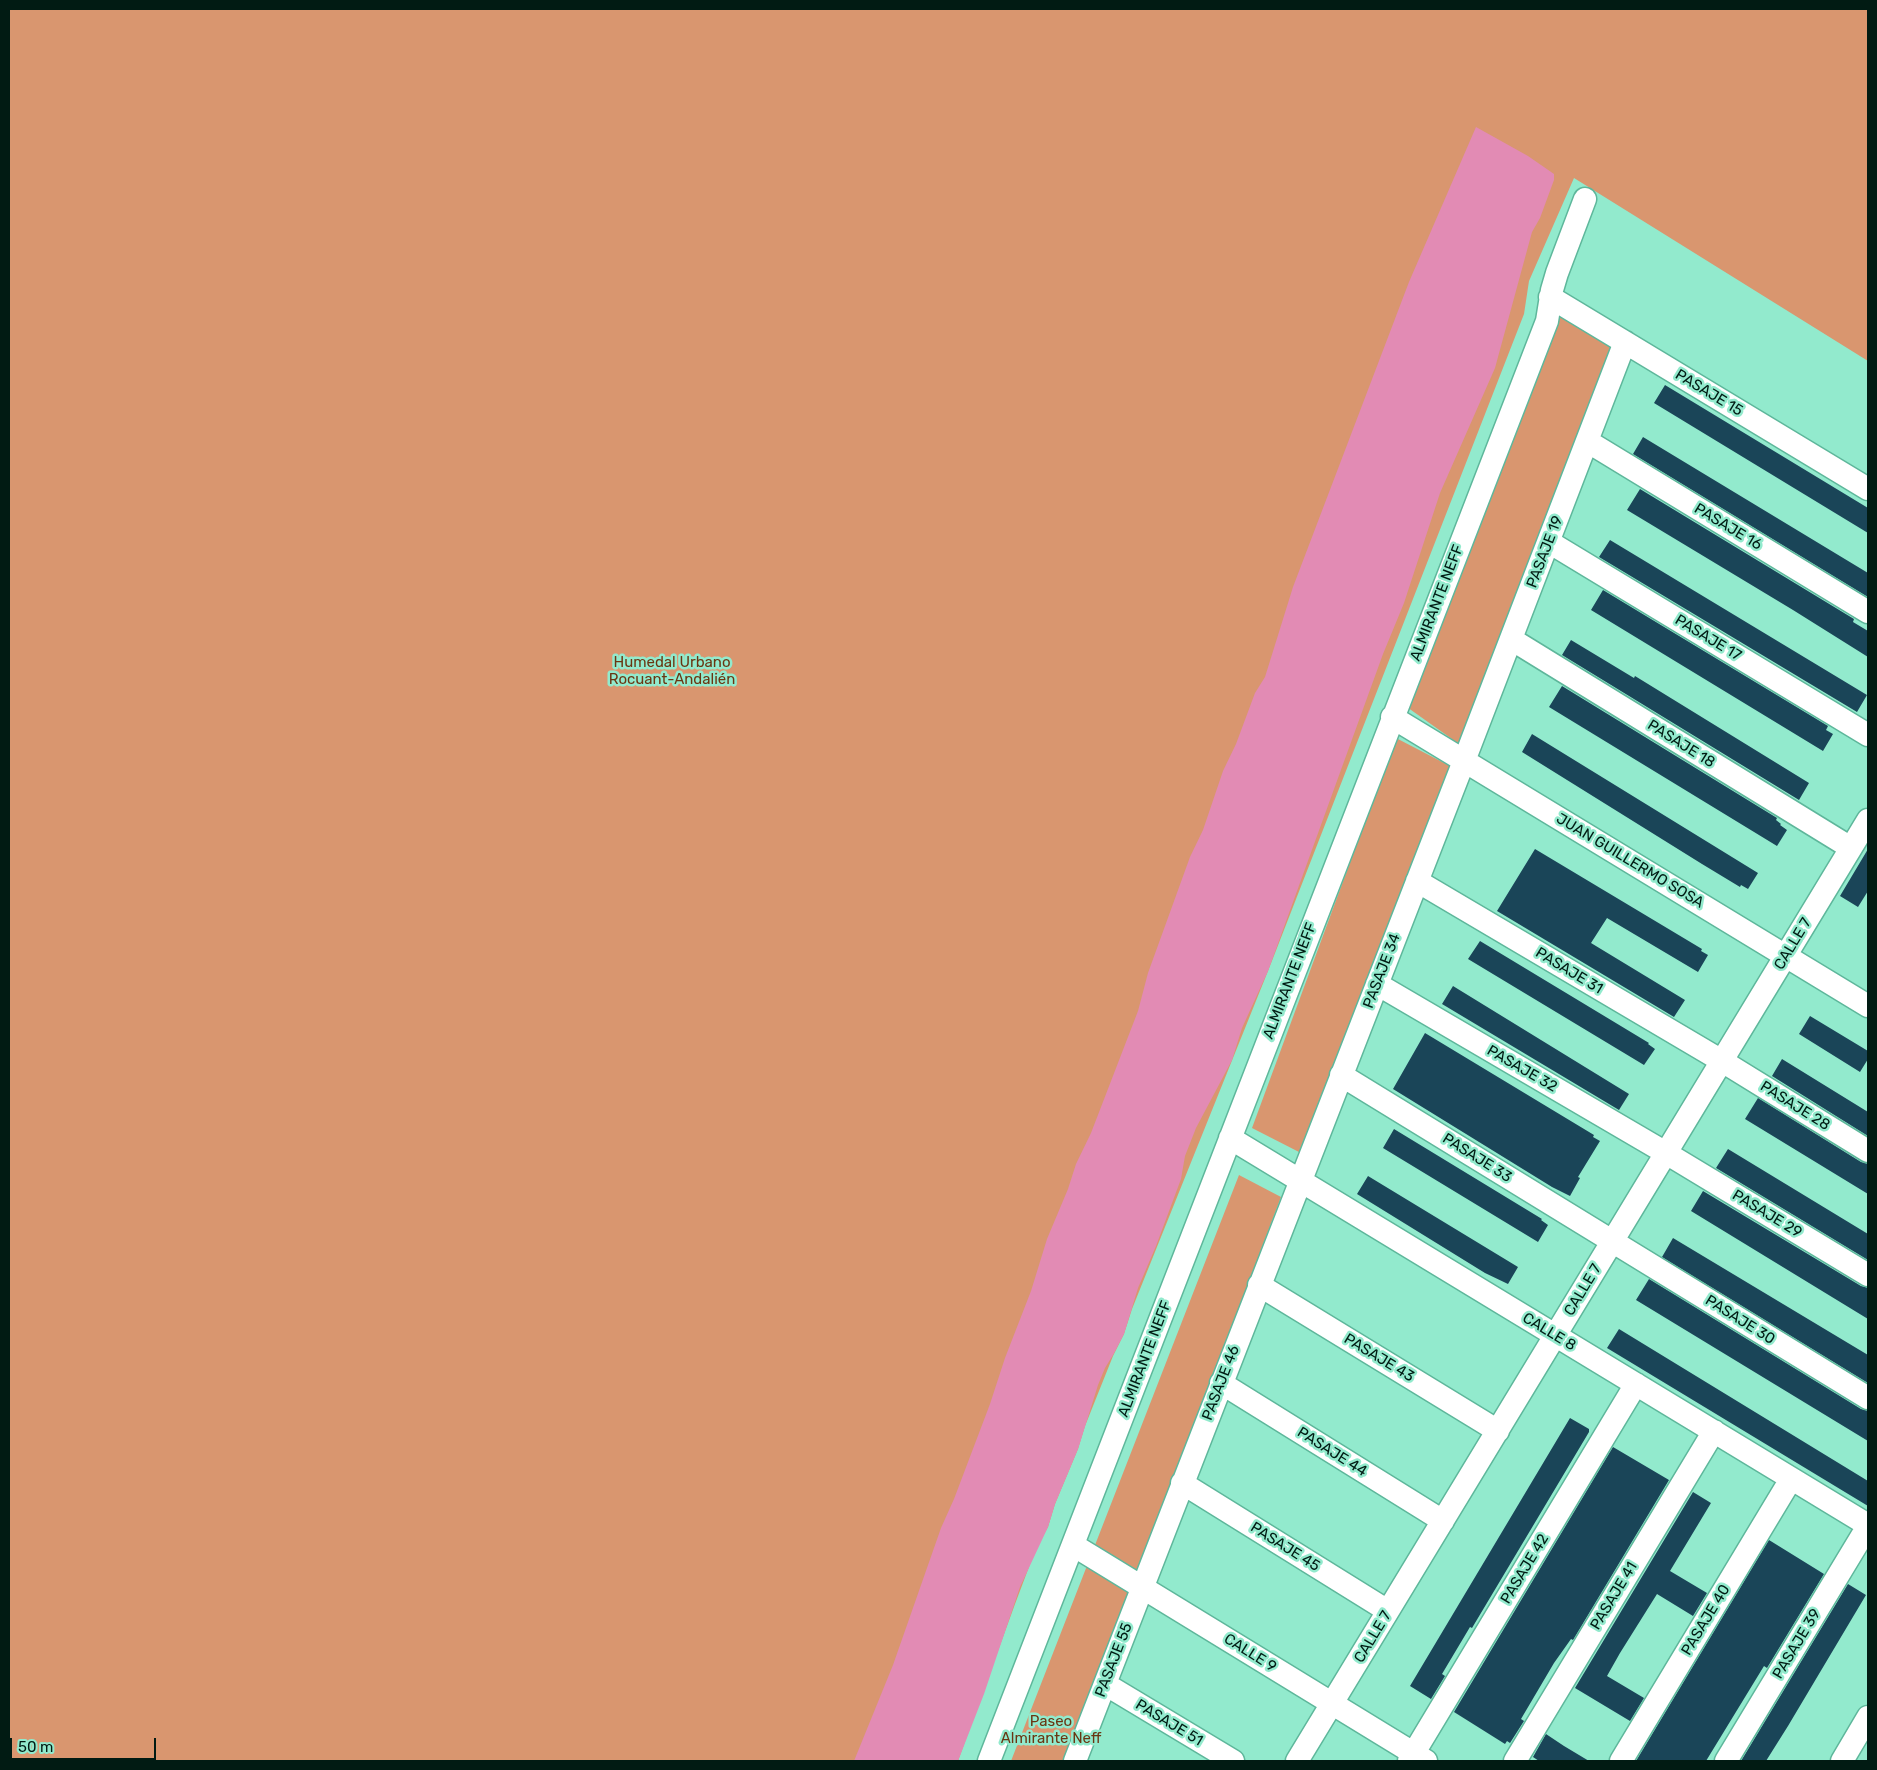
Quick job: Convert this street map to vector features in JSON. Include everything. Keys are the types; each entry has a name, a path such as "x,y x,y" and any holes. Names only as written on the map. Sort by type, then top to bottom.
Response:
{"street":[{"name":"ALMIRANTE NEFF","path":"989,1761 1547,321 1550,297 1557,274 1585,199"},
{"name":"PASAJE 15","path":"1550,297 1868,489"},
{"name":"PASAJE 19","path":"1464,761 1625,342"},
{"name":"PASAJE 16","path":"1587,442 1868,612"},
{"name":"PASAJE 17","path":"1549,542 1868,735"},
{"name":"PASAJE 18","path":"1511,639 1851,848"},
{"name":"JUAN GUILLERMO SOSA","path":"1392,717 1868,1004"},
{"name":"PASAJE 34","path":"1300,1180 1464,761"},
{"name":"CALLE 7","path":"1297,1761 1868,820"},
{"name":"PASAJE 31","path":"1417,881 1722,1061"},
{"name":"PASAJE 32","path":"1377,984 1666,1153"},
{"name":"PASAJE 28","path":"1722,1061 1868,1151"},
{"name":"PASAJE 33","path":"1341,1075 1612,1241"},
{"name":"CALLE 8","path":"1230,1138 1868,1526"},
{"name":"PASAJE 29","path":"1666,1153 1868,1275"},
{"name":"PASAJE 46","path":"1142,1586 1300,1180"},
{"name":"PASAJE 30","path":"1612,1241 1868,1398"},
{"name":"PASAJE 43","path":"1259,1285 1498,1430"},
{"name":"PASAJE 44","path":"1221,1383 1442,1521"},
{"name":"PASAJE 42","path":"1416,1759 1636,1384"},
{"name":"PASAJE 41","path":"1515,1761 1714,1431"},
{"name":"PASAJE 40","path":"1621,1761 1791,1479"},
{"name":"PASAJE 45","path":"1182,1483 1388,1610"},
{"name":"PASAJE 39","path":"1726,1761 1868,1526"},
{"name":"CALLE 9","path":"1073,1545 1332,1703 1416,1759"},
{"name":"PASAJE 55","path":"1075,1761 1142,1586"},
{"name":"PASAJE 51","path":"1105,1684 1233,1761"},
{"path":"1842,1761 1868,1717"}],"green space":[{"name":"Humedal Urbano Rocuant-Andalién","path":"9,9 1868,9 1868,361 1574,178 1529,281 1524,314 1268,971 1132,1309 1124,1334 1113,1356 1085,1426 1048,1527 1035,1551 958,1761 9,1761"},
{"path":"1558,312 1611,348 1459,744 1404,705"},
{"path":"1396,738 1450,766 1299,1152 1252,1128"},
{"name":"Paseo Almirante Neff","path":"1239,1175 1281,1197 1067,1761 1011,1761"}],"shaded area":[{"path":"1476,127 1528,156 1554,174 1554,180 1540,218 1532,232 1495,368 1440,493 1404,603 1383,654 1268,971 1242,1028 1232,1060 1196,1128 1185,1156 1181,1179 1138,1288 1124,1334 1098,1385 1078,1449 1055,1504 1048,1527 1020,1587 984,1694 958,1761 854,1761 893,1665 941,1528 990,1404 1005,1358 1031,1291 1047,1239 1068,1189 1076,1164 1091,1133 1138,1011 1148,973 1190,857 1203,830 1223,771 1236,744 1255,693 1265,677 1293,587 1409,282"}],"building":[{"path":"1665,385 1868,508 1868,533 1654,403"},
{"path":"1643,437 1868,573 1868,597 1633,454"},
{"path":"1640,489 1854,619 1853,622 1868,631 1868,657 1627,510"},
{"path":"1610,540 1867,695 1857,712 1599,557"},
{"path":"1603,590 1828,726 1826,730 1833,734 1823,751 1591,610"},
{"path":"1571,640 1634,678 1635,676 1809,783 1799,800 1562,655"},
{"path":"1562,686 1777,818 1776,820 1780,825 1787,830 1777,846 1549,707"},
{"path":"1532,734 1758,873 1748,889 1741,885 1740,887 1702,864 1522,752"},
{"path":"1535,849 1702,949 1701,951 1708,955 1698,972 1607,918 1591,943 1685,1000 1674,1017 1497,911"},
{"path":"1868,849 1868,891 1858,907 1840,896"},
{"path":"1480,941 1649,1043 1655,1049 1644,1065 1468,959"},
{"path":"1453,986 1629,1094 1619,1110 1442,1004"},
{"path":"1810,1016 1868,1051 1868,1059 1860,1072 1799,1034"},
{"path":"1425,1033 1594,1135 1593,1137 1600,1141 1578,1177 1580,1178 1570,1196 1552,1187 1393,1089"},
{"path":"1782,1059 1868,1112 1868,1136 1772,1076"},
{"path":"1758,1098 1861,1162 1868,1164 1868,1194 1745,1119"},
{"path":"1394,1129 1542,1219 1548,1225 1538,1242 1383,1148"},
{"path":"1728,1149 1868,1234 1868,1260 1716,1168"},
{"path":"1368,1176 1518,1267 1508,1284 1485,1273 1357,1194"},
{"path":"1703,1191 1861,1286 1868,1288 1868,1319 1691,1211"},
{"path":"1673,1238 1868,1355 1868,1383 1662,1257"},
{"path":"1649,1279 1861,1409 1868,1411 1868,1441 1636,1300"},
{"path":"1619,1329 1868,1481 1868,1506 1607,1348"},
{"path":"1570,1418 1589,1429 1589,1432 1472,1628 1470,1627 1442,1674 1445,1676 1431,1699 1410,1686"},
{"path":"1613,1447 1669,1480 1573,1640 1571,1639 1554,1663 1521,1719 1524,1721 1510,1743 1507,1741 1505,1744 1454,1712"},
{"path":"1693,1492 1711,1503 1670,1571 1707,1593 1693,1616 1657,1594 1620,1653 1607,1676 1644,1698 1630,1721 1575,1688"},
{"path":"1769,1540 1824,1574 1767,1668 1764,1666 1706,1761 1636,1761"},
{"path":"1848,1584 1866,1595 1788,1726 1766,1761 1741,1761"},
{"path":"1546,1734 1589,1761 1539,1761 1533,1757"}]}
